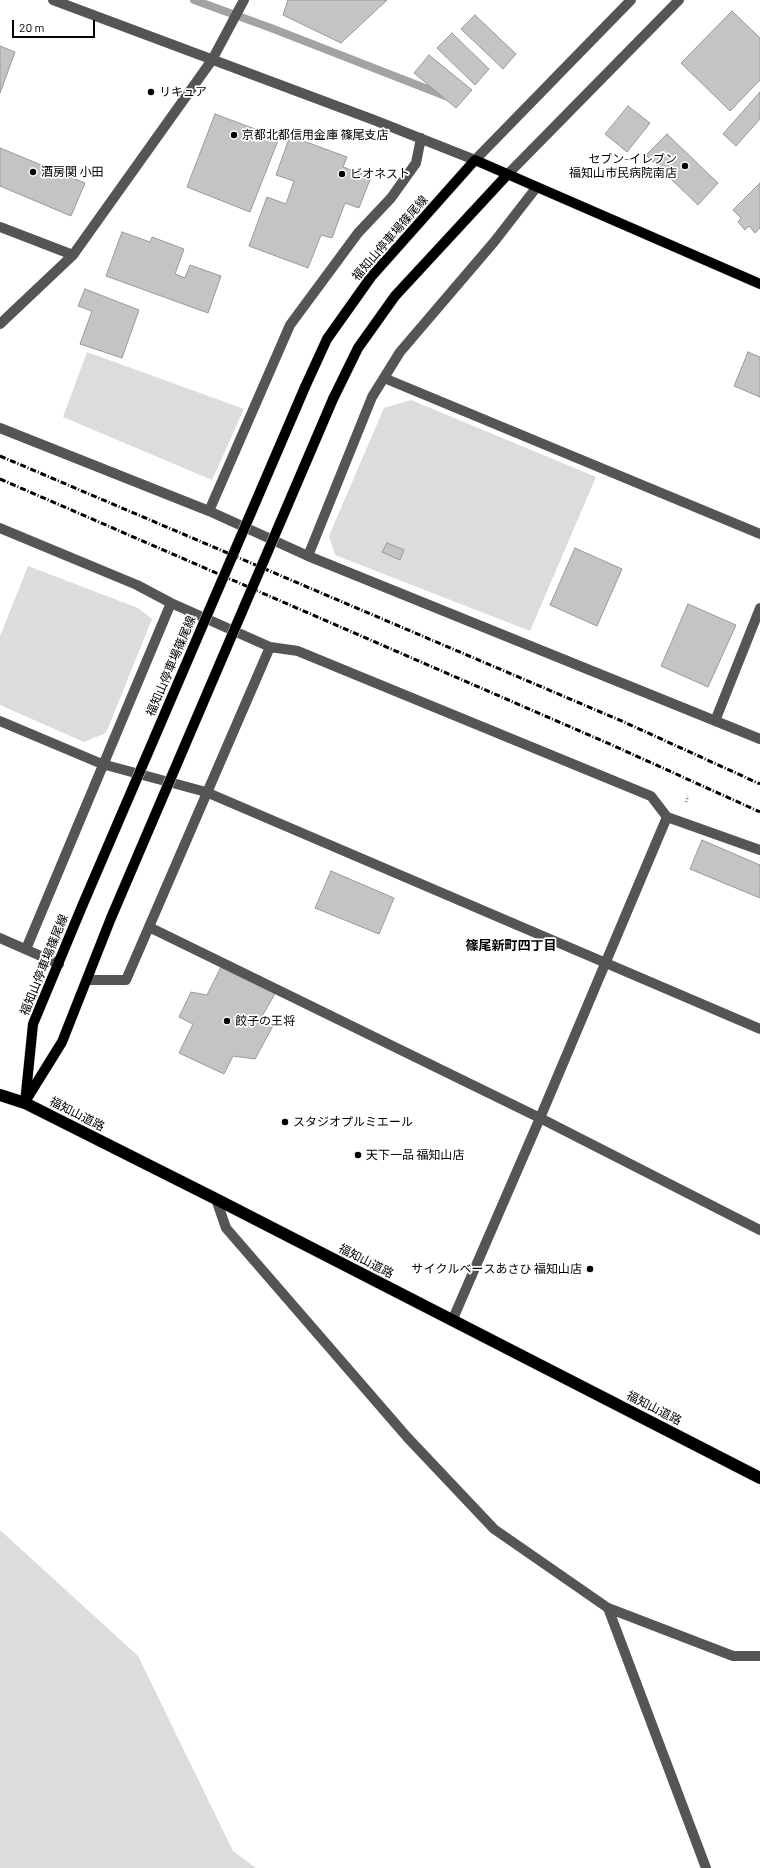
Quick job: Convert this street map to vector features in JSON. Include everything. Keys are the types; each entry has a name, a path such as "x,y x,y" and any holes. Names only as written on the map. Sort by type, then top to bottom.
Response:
{"highway":[{"name":"福知山道路","path":"0,1095 25,1103 216,1199 760,1478"}],"main road":[{"path":"475,160 536,188 760,284"},
{"name":"福知山停車場篠尾線","path":"25,1103 33,1024 83,904 327,339 370,277 475,160"},
{"path":"25,1103 62,1042 111,918 333,399 358,348 395,296 507,175"}],"street":[{"path":"53,0 475,160 631,0"},
{"path":"0,324 73,255 212,60 244,0"},
{"path":"507,175 679,0"},
{"path":"209,511 290,324 358,233 391,198 416,163 420,138"},
{"path":"308,556 372,397 400,352 494,242 536,188"},
{"path":"0,227 73,255"},
{"path":"384,378 760,534"},
{"path":"0,428 209,511 308,556 760,739"},
{"path":"0,528 137,585 171,603 270,647 298,651 651,796 667,817 760,850"},
{"path":"26,949 102,764 171,603"},
{"path":"715,721 760,608"},
{"path":"87,980 126,980 270,647"},
{"path":"0,721 102,764 206,792 606,962 760,1030"},
{"path":"452,1321 540,1118 667,817"},
{"path":"149,927 540,1118 760,1230"},
{"path":"0,938 59,964"},
{"path":"216,1199 226,1228 407,1437 494,1530 608,1608 733,1656 760,1656"},
{"path":"608,1608 706,1868"}],"shaded area":[{"path":"87,352 244,409 212,480 63,417"},
{"path":"411,400 596,477 530,631 335,555 329,536 384,408"},
{"path":"28,566 138,608 152,619 106,733 84,742 0,705 0,636"},
{"path":"0,1530 138,1656 233,1851 256,1868 0,1868"}],"building":[{"path":"288,0 387,0 341,43 283,15"},
{"path":"732,11 760,38 760,80 730,111 681,63"},
{"path":"475,15 516,54 503,69 461,29"},
{"path":"452,33 489,69 475,85 437,48"},
{"path":"0,46 15,52 0,93"},
{"path":"429,55 472,90 456,108 414,73"},
{"path":"760,92 760,119 736,146 723,134"},
{"path":"628,106 650,123 627,152 605,134"},
{"path":"215,114 279,138 250,212 187,187"},
{"path":"667,134 718,183 698,205 646,155"},
{"path":"290,136 347,157 343,167 371,177 359,208 345,203 332,238 321,235 308,268 249,246 267,197 286,204 294,181 276,175"},
{"path":"0,148 85,183 71,216 0,186"},
{"path":"760,183 760,228 755,233 749,226 745,230 738,222 741,218 733,210"},
{"path":"122,232 150,242 152,237 184,249 175,274 185,278 190,265 221,276 208,313 106,276"},
{"path":"85,289 139,310 122,358 80,344 92,311 78,306"},
{"path":"748,352 760,357 760,397 734,386"},
{"path":"387,543 404,550 400,560 382,552"},
{"path":"575,548 622,569 597,626 550,605"},
{"path":"688,604 736,625 708,687 661,666"},
{"path":"702,840 760,865 760,898 690,869"},
{"path":"331,871 394,898 379,934 315,908"},
{"name":"餃子の王将","path":"223,963 276,992 261,1018 274,1024 255,1059 233,1056 224,1074 179,1053 193,1024 179,1017 191,992 207,995"}],"waterway":[{"path":"194,0 271,28 448,97"}],"railway":[{"path":"0,456 624,722 760,784"},
{"path":"0,479 612,745 760,812"}],"place":[{"name":"リキュア","path":"151,92"},
{"name":"京都北都信用金庫 篠尾支店","path":"234,135"},
{"name":"セブン-イレブン 福知山市民病院南店","path":"685,166"},
{"name":"酒房関 小田","path":"33,172"},
{"name":"ビオネスト","path":"342,174"},
{"name":"餃子の王将","path":"227,1021"},
{"name":"スタジオプルミエール","path":"285,1122"},
{"name":"天下一品 福知山店","path":"358,1155"},
{"name":"サイクルベースあさひ 福知山店","path":"590,1269"}],"district":[{"name":"篠尾新町四丁目","path":"511,946"}]}
